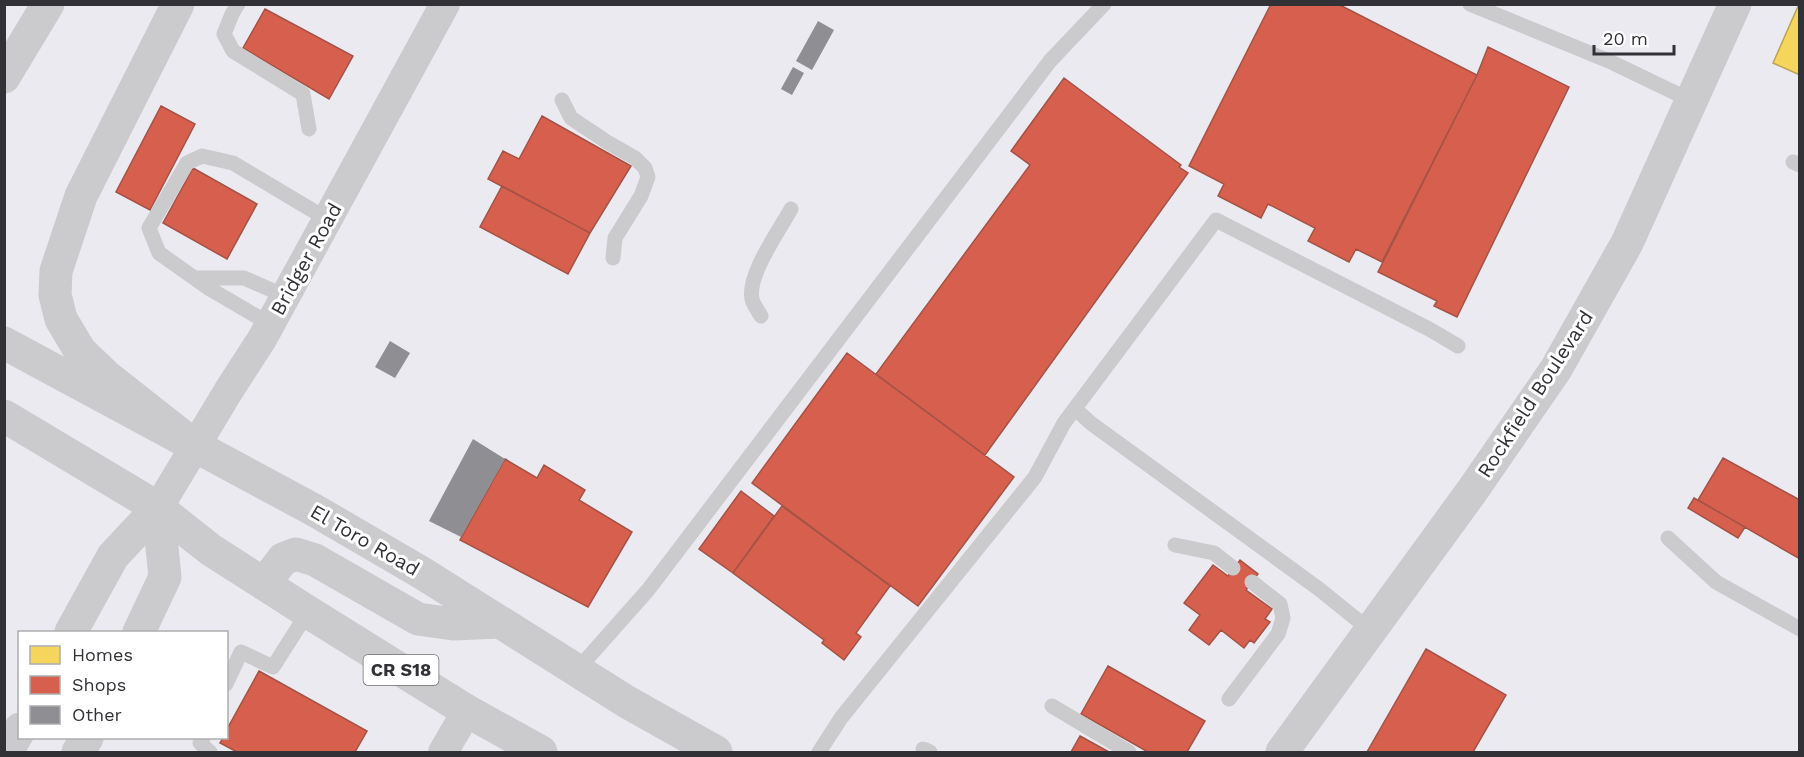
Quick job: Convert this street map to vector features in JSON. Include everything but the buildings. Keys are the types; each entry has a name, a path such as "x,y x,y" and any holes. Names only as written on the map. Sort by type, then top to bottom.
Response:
{"main road":[{"path":"4,77 48,4"},
{"path":"178,4 81,196 56,271 55,296 61,319 80,351 106,376 195,446"},
{"name":"Rockfield Boulevard","path":"1282,753 1472,491 1556,369 1627,243 1735,4"},
{"name":"El Toro Road","path":"4,343 314,510 627,702 716,753"},
{"name":"CR S18","path":"4,416 158,508 211,550 308,612 467,711 541,753"},
{"path":"72,631 113,556 158,508"},
{"path":"140,631 165,577 158,508"},
{"path":"264,584 283,559 296,554 315,560 418,619 453,624 500,622"},
{"path":"7,753 18,733"},
{"path":"78,753 86,739"}],"street":[{"name":"Bridger Road","path":"158,508 270,324 445,4"},
{"path":"443,753 467,711"}],"lane":[{"path":"238,4 224,34 233,51 303,94 309,129"},
{"path":"577,670 648,590 1050,61 1104,4"},
{"path":"1470,4 1610,61 1692,101"},
{"path":"562,100 571,118 606,142 635,158 645,168 648,177 641,196 615,238 613,258"},
{"path":"270,324 210,289 159,253 149,228 187,163 202,156 233,163 327,219"},
{"path":"760,316 752,300 752,282 791,209"},
{"path":"819,753 841,718 1035,477 1064,423 1216,220 1422,325 1458,346"},
{"path":"194,278 244,278 285,296"},
{"path":"1075,409 1092,424 1319,589 1371,631"},
{"path":"1668,538 1716,582 1800,629"},
{"path":"1175,545 1214,553 1233,568"},
{"path":"1229,699 1278,634 1283,618 1280,604 1252,582"},
{"path":"228,680 241,652 273,667 308,612"},
{"path":"1052,706 1129,753"},
{"path":"202,739 200,743 210,753"}]}
